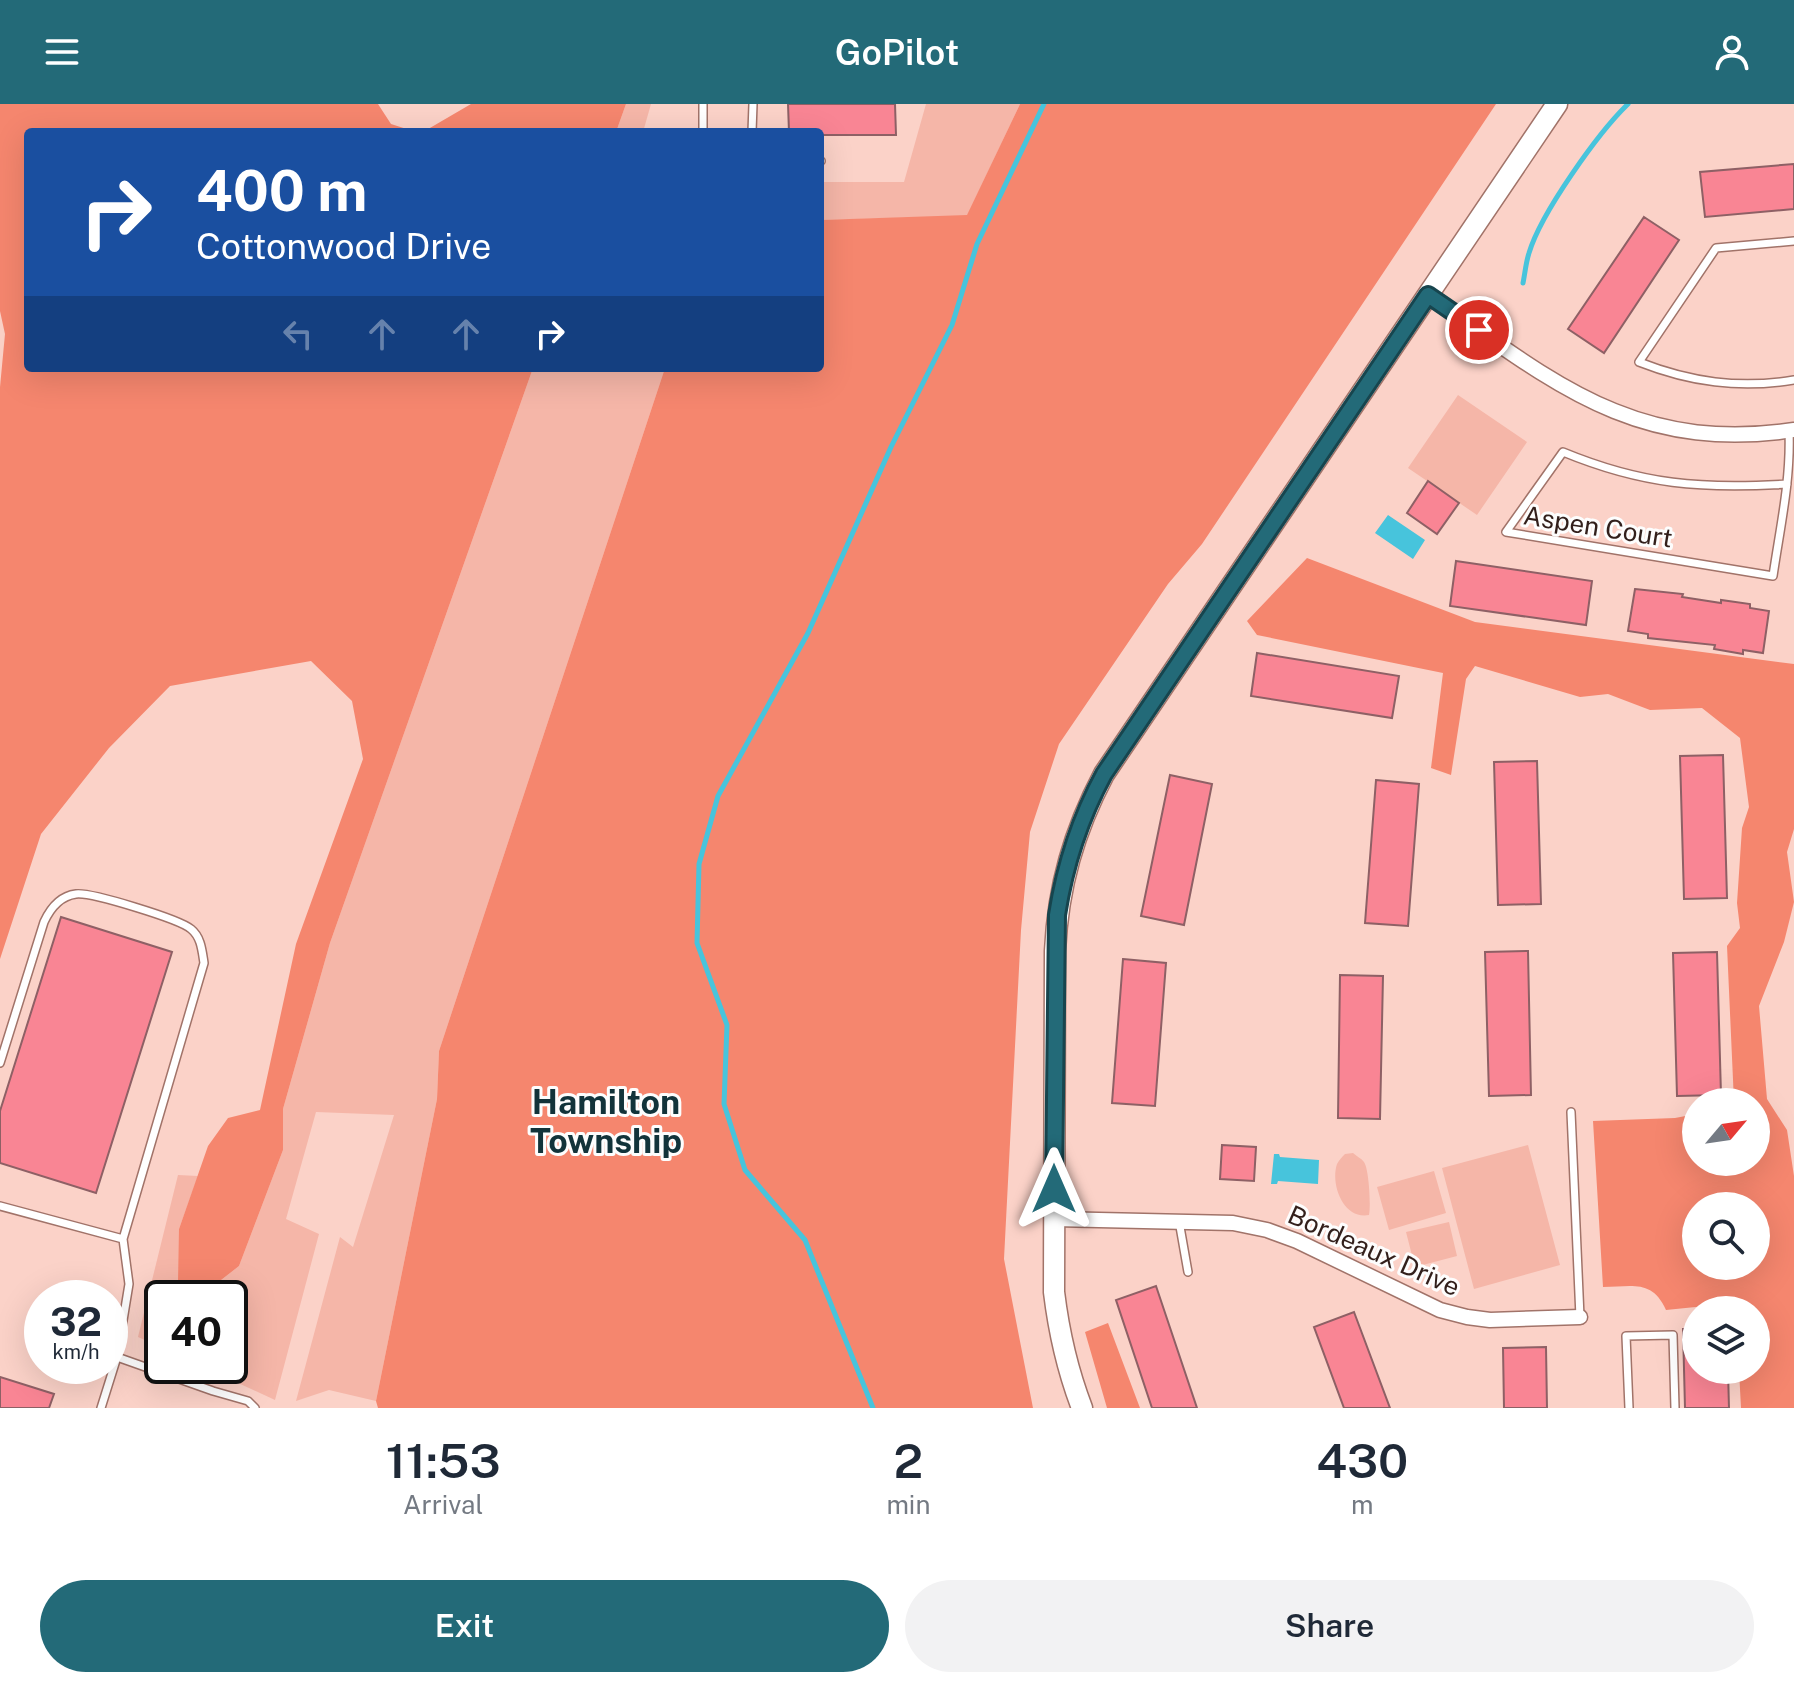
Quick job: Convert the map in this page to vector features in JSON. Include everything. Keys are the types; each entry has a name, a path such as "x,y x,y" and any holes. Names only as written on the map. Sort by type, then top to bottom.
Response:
{"street":[{"path":"1082,1408 1068,1371 1059,1332 1054,1292 1054,1219 1057,915 1064,874 1087,806 1104,774 1557,104"},
{"path":"1428,295 1578,396 1614,412 1686,432 1720,435 1792,431"},
{"name":"Bordeaux Drive","path":"1054,1219 1233,1223 1267,1230 1297,1241 1440,1310 1490,1320 1580,1317"}],"lane":[{"path":"703,104 703,128"},
{"path":"752,128 753,104"},
{"path":"1794,241 1716,248 1639,362 1669,374 1720,384 1749,385 1794,380"},
{"name":"Aspen Court","path":"1787,484 1740,487 1665,483 1637,478 1563,452 1506,532 1773,576 1787,484 1792,431"},
{"path":"0,1063 44,922 50,909 62,899 75,894 91,896 180,921 193,930 201,945 204,963 123,1239 128,1290"},
{"path":"1571,1112 1580,1317"},
{"path":"0,1206 123,1239"},
{"path":"1179,1221 1188,1272"},
{"path":"1629,1408 1626,1336 1673,1335 1675,1408"},
{"path":"128,1361 248,1401 255,1408"},
{"path":"101,1408 109,1384"}],"shaded area":[{"path":"0,104 378,104 391,124 404,128 24,128 24,372 532,372 330,943 283,1109 283,1150 239,1266 221,1280 178,1280 179,1229 208,1146 228,1118 260,1110 296,944 363,759 352,701 311,661 170,686 109,748 41,834 0,959 0,387 5,334 0,311"},
{"path":"471,104 626,104 617,128 430,128"},
{"path":"626,104 651,104 644,128 617,128"},
{"path":"926,104 1020,104 967,216 824,220 824,182 904,182"},
{"path":"1020,104 1496,104 1202,544 1168,584 1059,744 1030,832 1021,930 1004,1259 1033,1408 378,1408 376,1401 437,1099 439,1051 664,372 824,372 824,220 967,215"},
{"path":"532,372 664,372 439,1051 437,1099 376,1401 329,1390 296,1401 340,1237 353,1247 394,1115 316,1112 286,1219 319,1234 275,1400 240,1384 248,1384 248,1280 221,1280 239,1266 283,1150 283,1109 330,943"},
{"path":"1458,395 1527,442 1477,515 1408,468"},
{"path":"1307,558 1475,622 1794,664 1794,829 1787,852 1794,902 1784,942 1759,1006 1766,1088 1733,1088 1727,946 1740,928 1737,903 1742,828 1749,807 1740,738 1702,708 1650,710 1608,694 1580,697 1475,666 1466,679 1451,775 1431,768 1443,673 1257,635 1247,621"},
{"path":"1770,1104 1787,1130 1794,1176 1794,1408 1741,1408 1740,1384 1770,1384 1770,1296 1682,1296 1682,1308 1666,1310 1648,1289 1603,1287 1593,1121 1682,1117 1682,1176 1770,1176"},
{"path":"1528,1145 1560,1265 1474,1289 1442,1168"},
{"path":"1353,1153 1366,1166 1369,1215 1352,1212 1337,1191 1337,1164 1345,1154"},
{"path":"1434,1171 1446,1213 1389,1230 1377,1187"},
{"path":"178,1175 198,1176 179,1229 202,1280 152,1280"},
{"path":"1449,1222 1457,1256 1415,1267 1406,1232"},
{"path":"144,1313 144,1340 138,1337"},
{"path":"1108,1323 1140,1408 1107,1408 1085,1332"}],"water":[{"path":"1388,515 1425,540 1413,559 1375,533"},
{"path":"1274,1154 1319,1160 1318,1184 1278,1181 1271,1184"}],"building":[{"path":"788,104 895,104 896,135 824,135 824,128 789,128"},
{"path":"1794,164 1794,209 1705,217 1700,172"},
{"path":"1644,217 1679,240 1604,353 1568,329"},
{"path":"1428,481 1459,503 1437,534 1407,513"},
{"path":"1456,561 1592,581 1586,625 1450,606"},
{"path":"1635,589 1683,594 1682,597 1721,603 1721,600 1750,604 1750,608 1769,611 1763,653 1743,650 1743,654 1714,649 1715,645 1648,638 1648,634 1628,631"},
{"path":"1257,653 1399,676 1392,718 1251,696"},
{"path":"1723,755 1727,898 1684,899 1680,756"},
{"path":"1537,761 1541,904 1498,905 1494,762"},
{"path":"1170,775 1212,784 1184,925 1141,916"},
{"path":"1376,780 1419,784 1408,926 1365,923"},
{"path":"61,917 172,952 96,1193 0,1163 0,1111"},
{"path":"1528,951 1531,1095 1489,1096 1485,952"},
{"path":"1717,952 1721,1088 1682,1088 1682,1096 1677,1096 1673,953"},
{"path":"1123,959 1166,963 1155,1106 1112,1103"},
{"path":"1340,975 1383,976 1380,1119 1338,1118"},
{"path":"1222,1145 1256,1147 1254,1181 1220,1179"},
{"path":"1156,1286 1197,1408 1152,1408 1116,1300"},
{"path":"1354,1312 1390,1408 1344,1408 1314,1327"},
{"path":"1546,1347 1547,1408 1504,1408 1503,1348"},
{"path":"0,1377 54,1394 49,1408 0,1408"},
{"path":"1684,1384 1728,1384 1729,1408 1685,1408"}],"waterway":[{"path":"873,1408 805,1240 745,1170 724,1104 727,1025 697,943 699,864 718,796 808,633 891,447 952,325 977,244 1044,104"},
{"path":"1523,283 1529,253 1545,217 1587,153 1628,104"}],"district":[{"name":"Hamilton Township","path":"606,1122"}],"route":[{"path":"1054,1189 1057,915 1064,874 1087,806 1104,774 1428,295 1479,330"}]}
